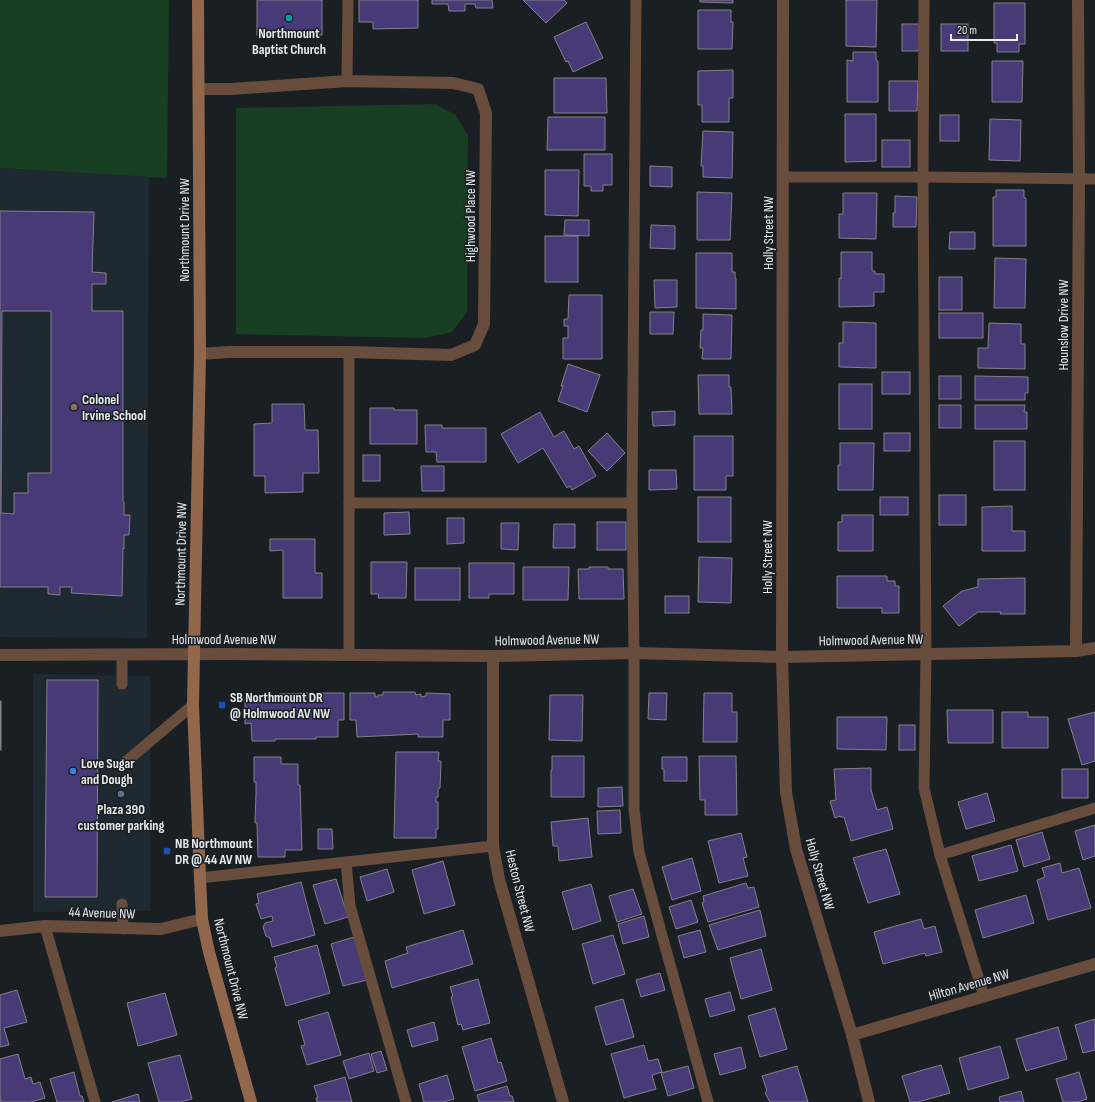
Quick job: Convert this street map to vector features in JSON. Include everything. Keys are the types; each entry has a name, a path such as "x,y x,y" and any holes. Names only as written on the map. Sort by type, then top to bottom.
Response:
{"street":[{"name":"Northmount Drive NW","path":"198,0 200,354 193,705 200,878 202,919 209,952 251,1102"},
{"name":"Holly Street NW","path":"783,0 782,657 786,792 796,850 852,1035 869,1102"},
{"name":"Hounslow Drive NW","path":"1076,651 1079,179 1078,0"},
{"name":"Highwood Place NW","path":"199,89 347,81 453,83 478,89 486,113 484,324 475,345 451,355 349,352 229,352 200,354"},
{"name":"Holmwood Avenue NW","path":"0,655 194,654 492,656 634,653 782,657 1076,651 1095,648"},
{"name":"Heston Street NW","path":"492,656 493,846 499,879 563,1102"},
{"name":"44 Avenue NW","path":"0,931 45,926 161,929 202,919"},
{"name":"Hilton Avenue NW","path":"852,1035 1095,964"}],"lane":[{"path":"347,81 348,0"},
{"path":"636,0 632,503 634,809 639,852 708,1102"},
{"path":"924,0 923,177 926,654 924,788 940,855 984,996"},
{"path":"783,177 1095,178"},
{"path":"349,352 350,655"},
{"path":"349,503 632,503"},
{"path":"122,654 122,684"},
{"path":"122,765 193,705"},
{"path":"940,855 1095,808"},
{"path":"200,878 493,846"},
{"path":"346,862 350,906 406,1102"},
{"path":"122,904 123,929"},
{"path":"45,926 95,1102"}],"shaded area":[{"name":"Colonel Irvine School","path":"0,168 149,177 147,638 0,637"},
{"path":"33,674 150,676 150,911 33,912"}],"green space":[{"path":"0,0 169,0 167,178 0,168"},
{"path":"435,104 456,115 468,136 467,312 452,332 426,338 236,334 236,108"}],"building":[{"name":"Northmount Baptist Church","path":"257,0 322,0 322,35 257,35"},
{"path":"359,0 418,0 418,28 373,29 373,22 359,22"},
{"path":"432,0 492,0 493,8 476,8 475,4 465,4 465,11 449,11 448,4 432,4"},
{"path":"523,0 564,0 567,3 546,23"},
{"path":"700,0 733,0 733,3 700,2"},
{"path":"846,0 877,0 876,47 846,46"},
{"path":"994,3 1025,3 1025,44 1019,44 1019,52 997,52 997,43 994,43"},
{"path":"698,10 731,10 731,22 733,22 732,49 698,49"},
{"path":"586,22 603,58 573,72 568,61 566,62 554,37"},
{"path":"902,24 919,24 919,51 902,51"},
{"path":"941,24 968,24 968,51 941,51"},
{"path":"853,52 876,52 876,60 878,61 878,102 847,102 847,60 853,61"},
{"path":"992,61 1023,61 1022,102 992,102"},
{"path":"733,70 733,98 729,98 729,122 702,122 702,105 698,105 698,71"},
{"path":"554,78 606,78 607,113 554,113"},
{"path":"889,81 918,81 917,111 889,111"},
{"path":"845,114 876,114 876,161 845,162"},
{"path":"940,115 959,115 959,141 940,141"},
{"path":"548,117 605,117 605,150 547,150"},
{"path":"990,119 1021,120 1020,161 989,160"},
{"path":"703,131 733,132 732,178 703,177 703,166 701,166"},
{"path":"882,140 910,140 910,167 882,167"},
{"path":"584,154 612,154 612,185 603,185 603,191 591,191 591,186 584,186"},
{"path":"650,166 672,167 672,187 650,186"},
{"path":"545,170 579,170 578,216 545,215"},
{"path":"996,190 1024,190 1024,198 1026,198 1026,246 993,246 993,197 996,197"},
{"path":"697,192 732,193 730,240 697,240"},
{"path":"843,193 877,193 876,239 839,238 839,214 843,214"},
{"path":"895,196 917,197 916,227 893,227"},
{"path":"0,211 94,212 92,272 106,273 106,284 92,284 92,311 123,311 123,501 124,515 130,515 129,535 124,535 122,596 71,593 72,587 60,587 60,595 48,594 48,587 0,587","holes":["2,311 51,311 51,473 28,473 28,493 14,493 14,514 1,513"]},
{"path":"565,220 589,220 589,236 564,235"},
{"path":"651,225 675,226 675,249 650,248"},
{"path":"950,232 975,232 975,249 949,249"},
{"path":"545,236 578,236 578,282 545,282"},
{"path":"841,252 872,252 872,271 875,271 875,274 884,274 884,292 874,292 874,306 839,307"},
{"path":"696,253 732,253 732,272 735,272 736,278 736,309 696,308"},
{"path":"995,258 1026,259 1025,308 994,308"},
{"path":"939,277 962,277 962,310 939,310"},
{"path":"654,280 677,280 677,307 655,308"},
{"path":"569,295 602,295 602,359 563,359 563,338 568,338 568,326 564,326 564,319 568,319"},
{"path":"650,312 674,312 673,334 650,334"},
{"path":"939,313 983,313 983,338 939,338"},
{"path":"703,314 732,315 731,359 702,359 703,348 700,348 701,330 703,330"},
{"path":"843,322 876,323 876,368 839,367 839,343 843,343"},
{"path":"989,323 1021,324 1021,344 1025,344 1025,369 978,368 978,348 988,348"},
{"path":"568,364 600,375 587,412 558,401"},
{"path":"882,372 910,372 910,394 882,394"},
{"path":"698,375 729,375 732,414 699,414"},
{"path":"939,376 961,376 961,399 939,399"},
{"path":"975,376 1028,377 1028,393 1025,393 1025,400 975,400"},
{"path":"839,384 872,384 872,429 839,429"},
{"path":"272,404 304,404 305,430 318,430 319,473 303,473 303,492 265,493 265,476 254,476 254,424 272,423"},
{"path":"939,405 961,405 961,428 939,428"},
{"path":"975,405 1025,405 1024,412 1027,412 1027,429 975,429"},
{"path":"370,408 417,410 417,444 370,444"},
{"path":"675,411 675,425 653,426 652,412"},
{"path":"540,412 554,437 564,431 574,449 579,446 596,476 572,490 570,486 567,488 543,448 518,463 501,434"},
{"path":"425,425 442,425 442,428 486,428 486,462 437,462 436,452 426,452"},
{"path":"607,433 625,453 607,471 588,451"},
{"path":"884,433 910,433 910,451 884,451"},
{"path":"694,436 733,436 733,476 726,476 726,490 694,490"},
{"path":"994,441 1025,441 1025,490 994,490"},
{"path":"840,443 874,443 873,490 838,490"},
{"path":"363,455 380,455 380,481 363,481"},
{"path":"421,466 444,466 444,491 422,491"},
{"path":"649,470 676,470 677,489 649,490"},
{"path":"939,495 966,495 966,525 939,525"},
{"path":"698,497 731,497 731,542 698,542"},
{"path":"880,497 908,497 908,515 880,515"},
{"path":"1012,506 1012,531 1025,531 1025,551 982,551 982,507"},
{"path":"409,512 410,534 384,535 384,513"},
{"path":"842,515 873,515 873,551 838,551 838,522 842,522"},
{"path":"447,518 464,518 464,543 447,544"},
{"path":"597,522 626,522 626,550 597,550"},
{"path":"501,523 519,523 518,550 501,549"},
{"path":"554,524 575,524 575,548 553,548"},
{"path":"270,539 315,539 315,573 322,573 322,598 283,598 283,550 270,551"},
{"path":"699,557 732,558 731,603 698,602"},
{"path":"371,562 407,562 406,598 378,598 379,594 371,594"},
{"path":"469,563 514,563 514,594 489,594 489,598 469,598"},
{"path":"523,567 569,567 568,600 523,600"},
{"path":"589,567 623,569 624,599 579,599 578,569 589,569"},
{"path":"415,568 460,568 460,600 415,600"},
{"path":"837,576 887,576 887,581 895,581 895,586 899,586 899,613 882,613 882,608 837,608"},
{"path":"1025,578 1025,614 978,612 959,626 943,606 962,591 978,587 978,579"},
{"path":"665,596 689,596 689,613 665,613"},
{"path":"47,680 98,680 97,897 45,897"},
{"path":"383,692 415,692 416,695 421,694 421,697 426,696 426,693 450,694 450,720 443,720 443,737 418,737 418,734 357,737 356,720 350,720 350,693 375,693 375,697 378,697 378,695 383,695"},
{"path":"311,693 311,697 313,697 313,695 319,695 319,693 344,693 344,720 338,720 338,737 252,741 251,723 245,724 245,697 270,697 270,699 272,699 272,697 279,697 279,694"},
{"path":"649,693 667,693 666,720 648,719"},
{"path":"704,693 732,693 732,712 737,712 737,742 703,742"},
{"path":"550,695 583,695 582,741 549,740"},
{"path":"1,701 1,750 0,750"},
{"path":"947,710 993,710 993,743 948,743"},
{"path":"1002,712 1028,712 1028,717 1048,717 1048,748 1002,748"},
{"path":"1095,712 1095,761 1082,765 1068,719"},
{"path":"837,717 887,717 886,750 837,749"},
{"path":"899,725 915,725 915,750 899,750"},
{"path":"396,752 439,752 438,761 441,761 440,788 438,789 438,797 436,797 436,802 438,802 438,829 436,829 436,838 394,838"},
{"path":"552,756 584,756 584,797 551,797"},
{"path":"699,756 736,756 737,815 705,815 705,800 700,800"},
{"path":"254,757 281,757 281,764 298,764 302,850 285,850 285,857 258,857 257,823 255,823 256,782 254,782"},
{"path":"662,757 687,757 687,781 664,781"},
{"path":"871,768 871,790 877,810 887,807 893,829 851,841 844,817 840,816 835,818 830,801 836,800 834,769"},
{"path":"1062,769 1088,769 1088,798 1062,798"},
{"path":"622,787 623,806 598,807 598,788"},
{"path":"987,793 995,821 966,829 958,802"},
{"path":"620,810 621,833 598,834 597,811"},
{"path":"588,818 592,857 559,861 558,846 553,846 551,822"},
{"path":"1095,825 1095,856 1083,860 1075,831"},
{"path":"318,829 332,829 333,849 318,849"},
{"path":"1042,832 1050,859 1024,867 1016,840"},
{"path":"741,833 747,857 743,858 748,876 719,883 708,841"},
{"path":"1011,845 1018,871 979,881 972,856"},
{"path":"886,849 900,894 868,903 853,858"},
{"path":"692,858 701,891 672,900 662,867"},
{"path":"443,861 455,905 424,914 412,870"},
{"path":"1060,863 1062,873 1079,868 1091,908 1048,920 1037,880 1045,877 1042,868"},
{"path":"387,869 394,892 367,901 360,877"},
{"path":"336,879 348,917 325,924 313,885"},
{"path":"301,882 315,935 272,947 270,938 266,936 263,927 265,923 273,921 272,916 261,919 256,904 259,903 257,894"},
{"path":"746,883 748,888 754,887 759,907 708,922 702,903 704,902 703,896"},
{"path":"591,884 601,921 573,930 562,892"},
{"path":"633,889 642,914 617,922 609,896"},
{"path":"1026,895 1034,923 983,938 975,910"},
{"path":"691,900 698,922 676,929 669,907"},
{"path":"760,910 766,936 718,950 709,925"},
{"path":"644,916 649,937 623,944 618,924"},
{"path":"921,919 924,929 935,926 942,952 926,956 925,953 883,964 874,932"},
{"path":"463,930 473,964 392,988 385,961 408,953 406,947"},
{"path":"700,930 706,952 684,958 678,936"},
{"path":"613,935 625,974 593,984 582,944"},
{"path":"354,937 367,980 343,986 331,944"},
{"path":"317,945 330,993 286,1006 275,968 277,967 274,957"},
{"path":"761,949 772,990 741,999 730,958"},
{"path":"660,973 665,990 641,997 636,980"},
{"path":"478,979 490,1023 463,1030 461,1024 458,1025 450,987"},
{"path":"17,990 27,1022 4,1028 9,1045 0,1047 0,995"},
{"path":"730,992 735,1010 710,1017 705,999"},
{"path":"165,993 177,1035 138,1046 127,1003"},
{"path":"623,999 634,1037 606,1045 595,1007"},
{"path":"775,1008 787,1049 760,1057 748,1016"},
{"path":"328,1012 341,1055 307,1065 301,1046 305,1045 298,1021"},
{"path":"1095,1019 1095,1050 1083,1053 1075,1025"},
{"path":"434,1022 438,1040 412,1047 407,1030"},
{"path":"1058,1027 1067,1059 1026,1071 1016,1039"},
{"path":"491,1038 498,1063 501,1062 507,1081 475,1091 462,1047"},
{"path":"644,1045 648,1061 658,1059 662,1072 652,1075 656,1089 624,1098 611,1054"},
{"path":"1000,1046 1009,1078 968,1090 959,1058"},
{"path":"741,1047 746,1068 720,1075 714,1054"},
{"path":"381,1051 387,1070 377,1073 371,1054"},
{"path":"369,1053 374,1071 349,1079 343,1061"},
{"path":"18,1054 25,1079 31,1077 33,1084 40,1082 45,1098 31,1102 1,1102 0,1059"},
{"path":"180,1055 192,1099 180,1102 159,1102 148,1063"},
{"path":"941,1065 950,1093 918,1102 910,1102 902,1076"},
{"path":"688,1066 694,1088 668,1096 661,1073"},
{"path":"797,1066 808,1102 770,1102 765,1093 767,1091 762,1076"},
{"path":"74,1072 80,1096 82,1096 84,1102 57,1102 50,1079"},
{"path":"1079,1072 1087,1099 1077,1102 1063,1102 1056,1079"},
{"path":"447,1075 454,1099 443,1102 424,1102 419,1084"},
{"path":"345,1077 352,1102 317,1102 316,1098 318,1098 314,1086"},
{"path":"507,1086 510,1096 512,1096 514,1102 479,1102 477,1095"},
{"path":"1021,1091 1024,1102 1000,1102 999,1097"},
{"path":"138,1094 140,1102 112,1102"}],"place":[{"name":"Northmount Baptist Church","path":"289,18"},
{"name":"Colonel Irvine School","path":"74,407"},
{"name":"SB Northmount DR @ Holmwood AV NW","path":"222,705"},
{"name":"Love Sugar and Dough","path":"73,771"},
{"name":"Plaza 390 customer parking","path":"121,794"},
{"name":"NB Northmount DR @ 44 AV NW","path":"167,851"}]}
